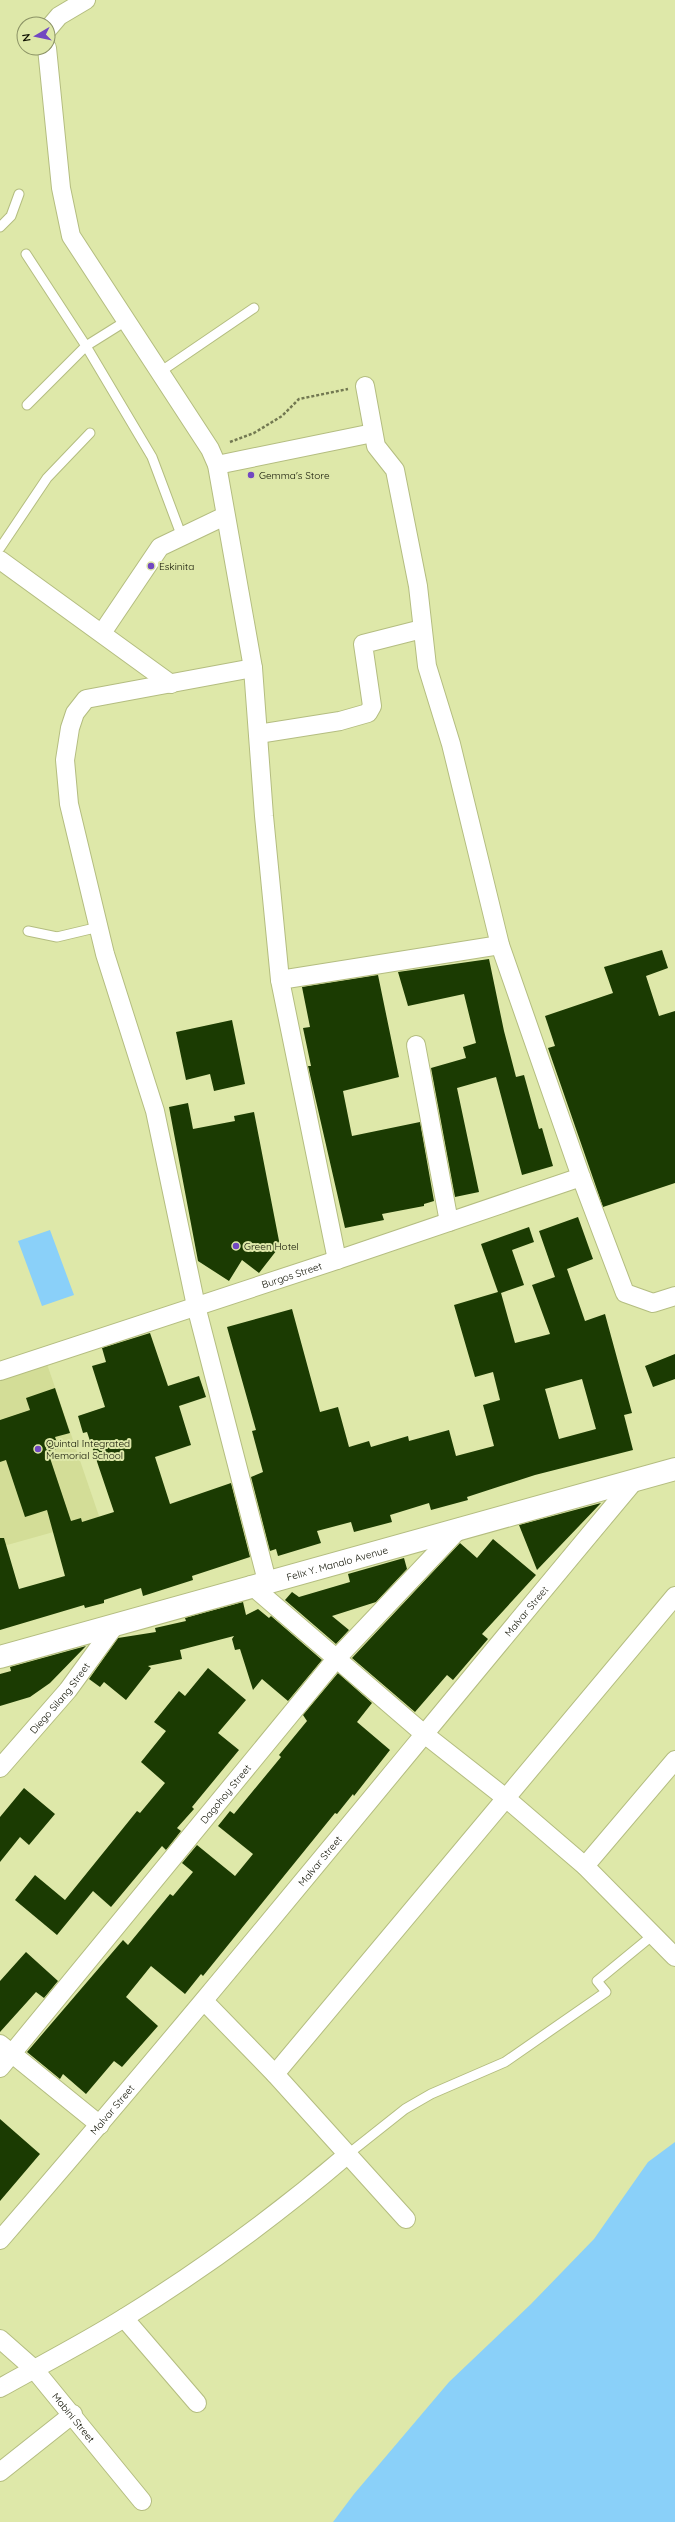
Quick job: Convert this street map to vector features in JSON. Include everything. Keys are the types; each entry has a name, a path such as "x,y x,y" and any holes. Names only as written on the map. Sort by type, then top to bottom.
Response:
{"main road":[{"name":"Felix Y. Manalo Avenue","path":"0,1657 259,1583 636,1478 675,1469"}],"street":[{"path":"56,19 86,0"},
{"path":"48,56 62,188 71,236 160,372 213,457 253,668 280,980 338,1260"},
{"path":"364,386 376,446 396,470 418,586 427,666 452,744 500,945 582,1177 625,1293 653,1303 675,1296"},
{"path":"213,457 373,433"},
{"path":"102,633 160,547 225,516"},
{"path":"0,560 171,684"},
{"path":"258,734 340,721 368,713 372,706 363,644 422,629"},
{"path":"253,668 86,699 75,713 70,728 65,760 68,804 105,954 155,1111 196,1306 259,1583 336,1659 423,1733 507,1799 585,1866 675,1957"},
{"path":"280,980 500,945"},
{"path":"416,1045 449,1222"},
{"name":"Burgos Street","path":"0,1371 338,1260 582,1177"},
{"name":"Malvar Street","path":"0,2240 204,2002 423,1733 636,1478"},
{"name":"Dagohoy Street","path":"0,2068 6,2049 336,1659 461,1527"},
{"path":"275,2074 507,1799 675,1596"},
{"name":"Diego Silang Street","path":"0,1768 68,1690 116,1624"},
{"path":"585,1866 675,1760"},
{"path":"204,2002 275,2074 406,2219"},
{"path":"6,2049 100,2125"},
{"path":"0,2388 124,2318 232,2247 303,2193 347,2155"},
{"path":"124,2318 197,2403"},
{"name":"Mabini Street","path":"0,2339 34,2369 73,2414 142,2501"},
{"path":"0,2472 73,2414"}],"lane":[{"path":"0,227 11,216 19,194"},
{"path":"26,254 86,346 152,457 182,537"},
{"path":"160,372 254,308"},
{"path":"27,405 86,346 126,321"},
{"path":"0,548 47,478 90,432"},
{"path":"28,932 57,938 99,927"},
{"path":"347,2155 405,2109 431,2094 505,2062 606,1992 597,1981 653,1935"}],"path":[{"path":"213,457 282,416 299,399 364,386"}],"shaded area":[{"name":"Quintal Integrated Memorial School","path":"47,1364 100,1519 0,1547 0,1379"}],"water":[{"path":"50,1230 74,1295 42,1306 18,1241"},
{"path":"675,2142 675,2522 333,2522 354,2494 449,2382 531,2304 594,2239 648,2162"}],"building":[{"path":"662,950 668,968 646,976 659,1016 675,1011 675,1183 603,1207 548,1048 555,1046 545,1016 613,993 604,967"},
{"path":"489,959 504,1031 516,1077 524,1075 539,1129 542,1128 553,1166 522,1175 496,1077 457,1088 479,1192 455,1197 431,1068 466,1058 463,1047 476,1043 464,994 408,1006 398,972"},
{"path":"378,975 399,1077 343,1091 352,1136 420,1122 434,1201 424,1204 424,1206 382,1214 384,1220 345,1228 308,1066 311,1066 303,1028 310,1027 302,987"},
{"path":"232,1020 245,1084 214,1091 210,1074 186,1080 176,1032"},
{"path":"188,1103 193,1129 235,1121 234,1116 254,1112 280,1246 259,1273 242,1260 229,1281 198,1261 169,1107"},
{"path":"578,1217 593,1259 567,1269 585,1321 605,1314 632,1413 624,1415 633,1450 535,1475 467,1497 468,1500 431,1510 429,1503 390,1515 392,1522 354,1532 351,1522 317,1531 321,1543 278,1556 276,1549 270,1551 251,1477 263,1472 252,1431 256,1430 227,1327 292,1309 320,1412 338,1407 349,1447 369,1441 371,1447 408,1436 409,1441 449,1430 456,1456 494,1446 483,1405 500,1400 493,1372 475,1377 454,1305 498,1292 481,1244 529,1227 534,1242 512,1250 524,1285 501,1293 515,1343 550,1334 532,1285 555,1277 539,1231","holes":["582,1379 596,1429 559,1439 545,1389"]},
{"path":"150,1333 168,1386 199,1376 206,1397 179,1406 191,1445 155,1457 170,1504 231,1483 250,1557 192,1576 193,1580 143,1596 141,1588 104,1600 104,1603 85,1608 84,1605 0,1630 0,1538 4,1538 19,1589 65,1576 47,1510 25,1517 6,1460 0,1462 0,1420 30,1410 26,1398 55,1388 70,1433 55,1437 59,1448 48,1452 71,1521 81,1518 82,1522 114,1512 87,1432 83,1433 78,1416 105,1407 92,1366 106,1362 102,1348"},
{"path":"675,1354 675,1379 653,1387 645,1366"},
{"path":"601,1503 537,1570 519,1525"},
{"path":"493,1539 536,1575 482,1634 488,1639 453,1680 447,1675 415,1712 352,1658 460,1543 477,1558"},
{"path":"404,1558 407,1569 376,1602 332,1616 349,1630 336,1644 285,1600 292,1592 299,1597 350,1582 348,1574"},
{"path":"243,1602 246,1615 258,1609 269,1618 271,1616 322,1660 288,1701 262,1679 253,1690 240,1649 235,1650 232,1639 234,1636 180,1650 182,1659 148,1666 151,1668 126,1700 104,1682 100,1687 89,1679 118,1638 156,1632 155,1628 186,1621 185,1618"},
{"path":"86,1646 50,1683 30,1697 0,1706 0,1674 11,1671 10,1667"},
{"path":"208,1668 246,1700 218,1733 239,1750 192,1807 194,1809 177,1828 181,1831 166,1850 162,1846 111,1907 93,1891 57,1935 15,1900 35,1875 65,1900 137,1811 140,1813 165,1783 141,1762 166,1731 154,1722 179,1691 185,1696"},
{"path":"338,1673 372,1703 357,1722 390,1750 354,1796 353,1794 337,1814 335,1813 203,1976 201,1974 185,1994 151,1966 126,1997 158,2026 122,2067 114,2061 86,2094 63,2074 60,2079 27,2052 123,1940 128,1945 170,1894 173,1896 193,1872 182,1863 197,1845 235,1876 253,1854 218,1826 230,1811 234,1814 281,1757 279,1755 307,1721 303,1715"},
{"path":"24,1788 55,1814 29,1845 20,1837 0,1862 0,1817"},
{"path":"26,1952 58,1981 44,1998 36,1992 0,2032 0,1981"},
{"path":"0,2119 40,2154 0,2201"}],"place":[{"name":"Gemma's Store","path":"251,475"},
{"name":"Eskinita","path":"151,566"},
{"name":"Green Hotel","path":"236,1246"},
{"name":"Quintal Integrated Memorial School","path":"38,1449"}]}
